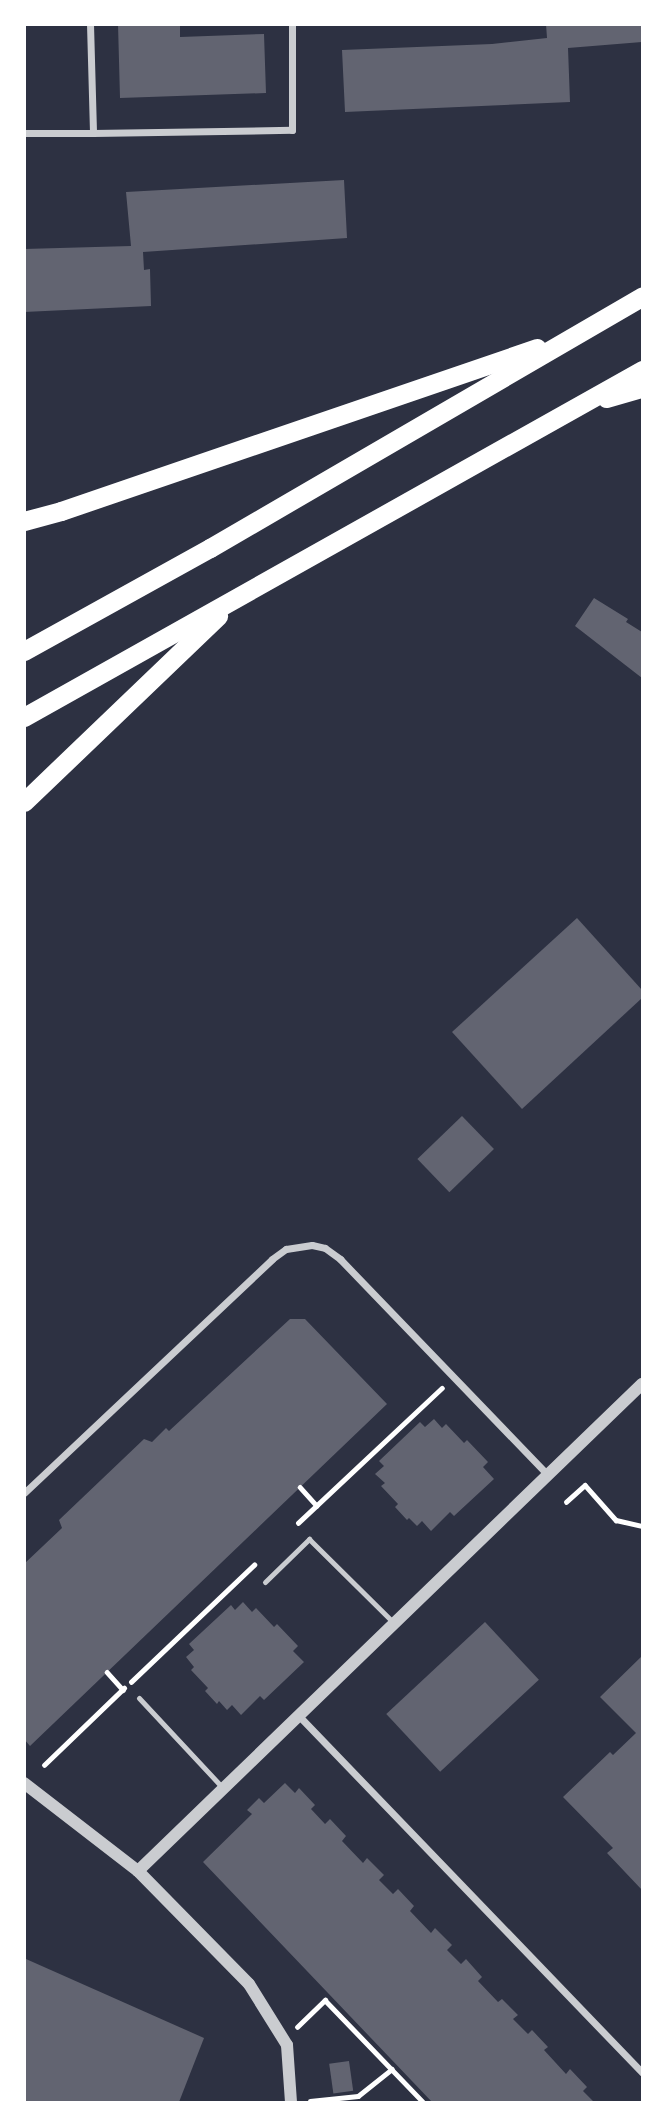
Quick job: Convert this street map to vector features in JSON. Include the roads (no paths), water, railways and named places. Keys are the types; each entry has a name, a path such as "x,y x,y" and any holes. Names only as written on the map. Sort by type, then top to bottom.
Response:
{"highway":[{"path":"24,651 210,548 642,297"},
{"path":"24,521 61,511 576,334"},
{"path":"24,716 642,370"},
{"path":"572,409 642,388"},
{"path":"24,530 61,511"},
{"path":"24,802 238,596"}],"street":[{"path":"90,24 93,133"},
{"path":"24,133 292,130 292,24"},
{"path":"24,1493 272,1259 299,1245 325,1248 340,1259 548,1475"},
{"path":"138,1871 642,1384"},
{"path":"299,1716 642,2073"},
{"path":"24,1783 138,1871 249,1984 284,2039 291,2102"}],"lane":[{"path":"265,1582 309,1539 395,1625"},
{"path":"139,1698 223,1788"}]}
